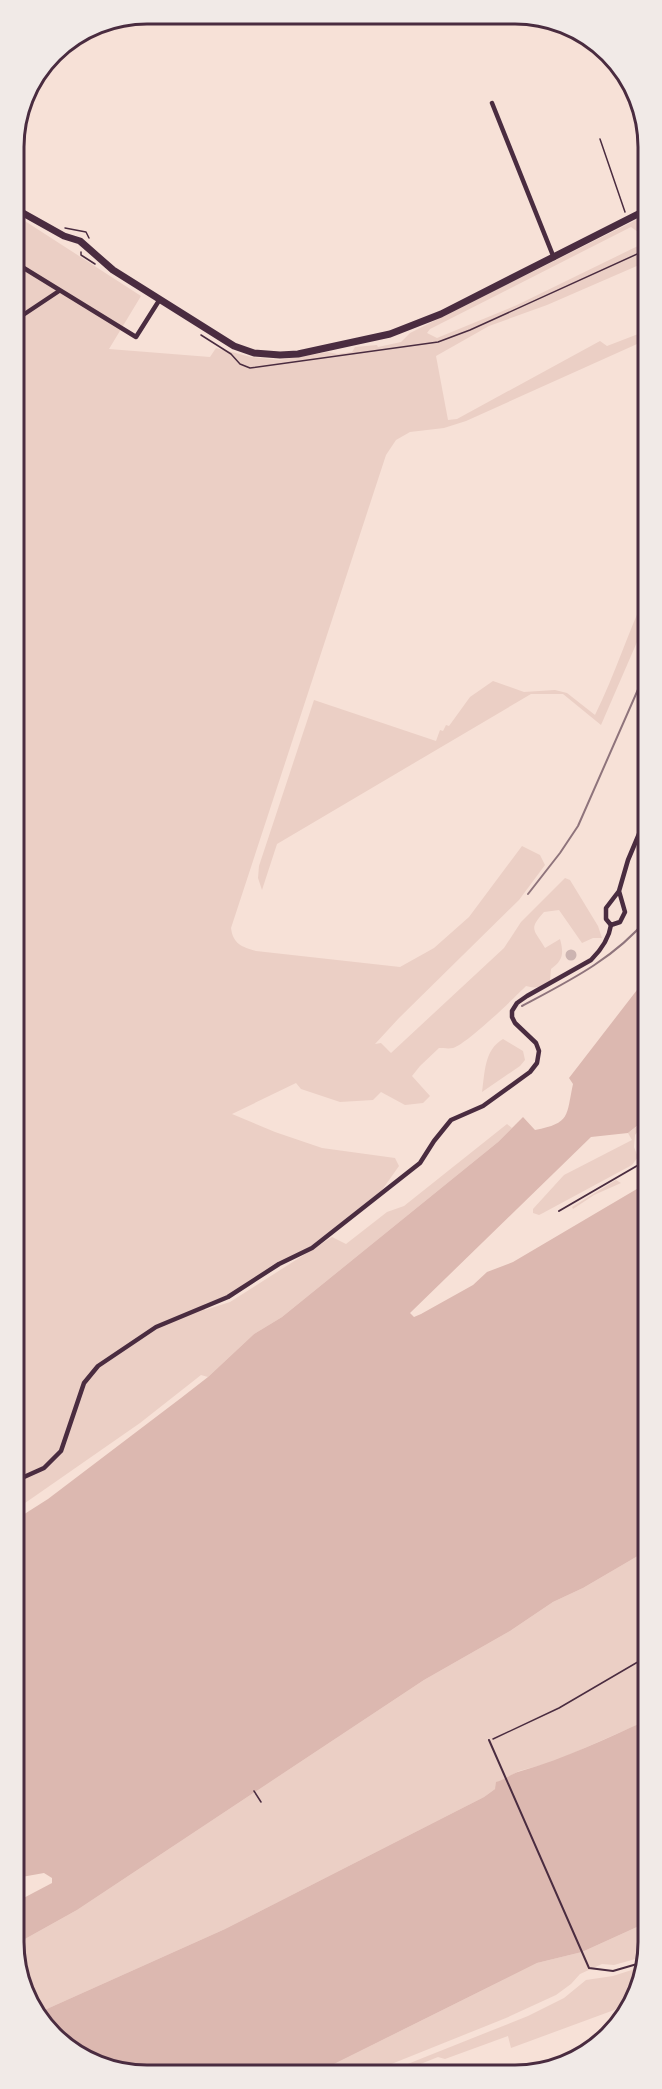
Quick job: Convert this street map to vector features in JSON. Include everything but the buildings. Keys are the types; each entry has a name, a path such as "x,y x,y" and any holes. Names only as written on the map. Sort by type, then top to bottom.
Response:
{"main road":[{"path":"24,214 85,245 113,270 234,346 254,353 280,356 390,334 441,314 638,214"}],"street":[{"path":"492,103 554,258"},
{"path":"24,268 136,337 160,299"},
{"path":"24,314 59,291"},
{"path":"611,925 606,919 605,912 619,891 638,836"},
{"path":"611,925 620,922 625,912 619,891"},
{"path":"24,1477 44,1468 61,1451 84,1383 98,1366 156,1327 228,1297 274,1268 312,1248 420,1163 451,1120 483,1106 530,1072 537,1063 539,1051 536,1043 515,1023 512,1011 517,1003 527,996 549,986 591,960 600,952 611,925"}],"lane":[{"path":"559,1211 638,1165"},
{"path":"489,1740 589,1968 613,1971 636,1964"}],"path":[{"path":"600,139 628,220"},
{"path":"63,227 86,232 89,238 80,252 81,255 100,268"},
{"path":"196,331 231,354 240,364 250,368 438,342 638,254"},
{"path":"489,1740 560,1708 638,1662"},
{"path":"254,1791 261,1802"}],"shaded area":[{"path":"638,219 638,232 631,227 430,329 427,333 437,338 517,305 638,246 638,265 547,305 489,326 436,356 448,420 457,419 600,341 607,346 638,334 638,344 466,421 444,428 410,432 396,440 386,455 231,928 239,944 256,951 400,967 434,948 469,917 522,846 540,855 545,865 519,900 375,1044 381,1043 391,1053 504,948 521,922 565,878 570,880 598,926 602,938 593,938 582,943 559,910 544,912 534,926 534,930 545,948 560,939 562,949 560,960 551,969 550,981 538,987 526,986 460,1045 453,1048 439,1048 420,1066 412,1076 430,1096 423,1103 405,1105 381,1092 373,1100 340,1102 301,1089 296,1083 232,1114 322,1148 395,1158 399,1166 382,1190 311,1246 231,1294 205,1304 205,1310 230,1302 332,1237 346,1244 387,1212 404,1206 507,1124 512,1128 498,1142 282,1317 254,1334 208,1377 201,1375 140,1423 24,1504 24,220 141,296 109,349 210,357 216,348 251,357 279,360 328,352 337,354 352,352 355,347 377,345 378,347 401,342 410,333"},
{"path":"638,613 638,640 601,725 563,694 531,694 277,844 262,890 258,878 259,866 314,700 436,741 440,730 443,731 446,725 449,726 470,697 493,681 524,692 555,690 567,693 595,715"},
{"path":"638,989 638,1125 628,1133 591,1137 410,1313 414,1317 421,1314 473,1285 487,1272 513,1262 638,1188 638,1556 583,1588 553,1602 510,1631 424,1680 77,1910 24,1940 24,1898 52,1883 52,1878 44,1873 24,1877 24,1514 48,1499 208,1377 254,1334 282,1317 498,1142 523,1117 535,1130 561,1121 567,1111 573,1084 569,1078"},
{"path":"503,1039 523,1051 525,1060 520,1066 482,1092 489,1056 492,1049"},
{"path":"638,1126 634,1147 638,1157 632,1165 539,1215 533,1213 533,1209 564,1175 632,1140 628,1133"},
{"path":"616,1180 621,1183 594,1195 573,1209 572,1207"},
{"path":"638,1556 638,1724 553,1762 519,1771 500,1782 484,1797 225,1929 44,2010 26,1966 24,1940 77,1910 424,1680 510,1631 553,1602 583,1588"},
{"path":"638,1724 638,1927 582,1952 537,1963 332,2065 123,2063 85,2049 60,2029 44,2010 225,1929 484,1797 495,1789 496,1782"},
{"path":"638,1927 637,1959 614,1965 602,1964 580,1974 556,1995 506,2018 389,2065 332,2065 537,1963 582,1952"},
{"path":"635,1969 629,1989 619,2008 511,2048 508,2036 445,2059 438,2057 418,2065 405,2065 528,2016 564,1998 586,1980 613,1976"}],"railway":[{"path":"528,894 578,826 638,689"},
{"path":"522,1006 605,958 638,929"}]}
